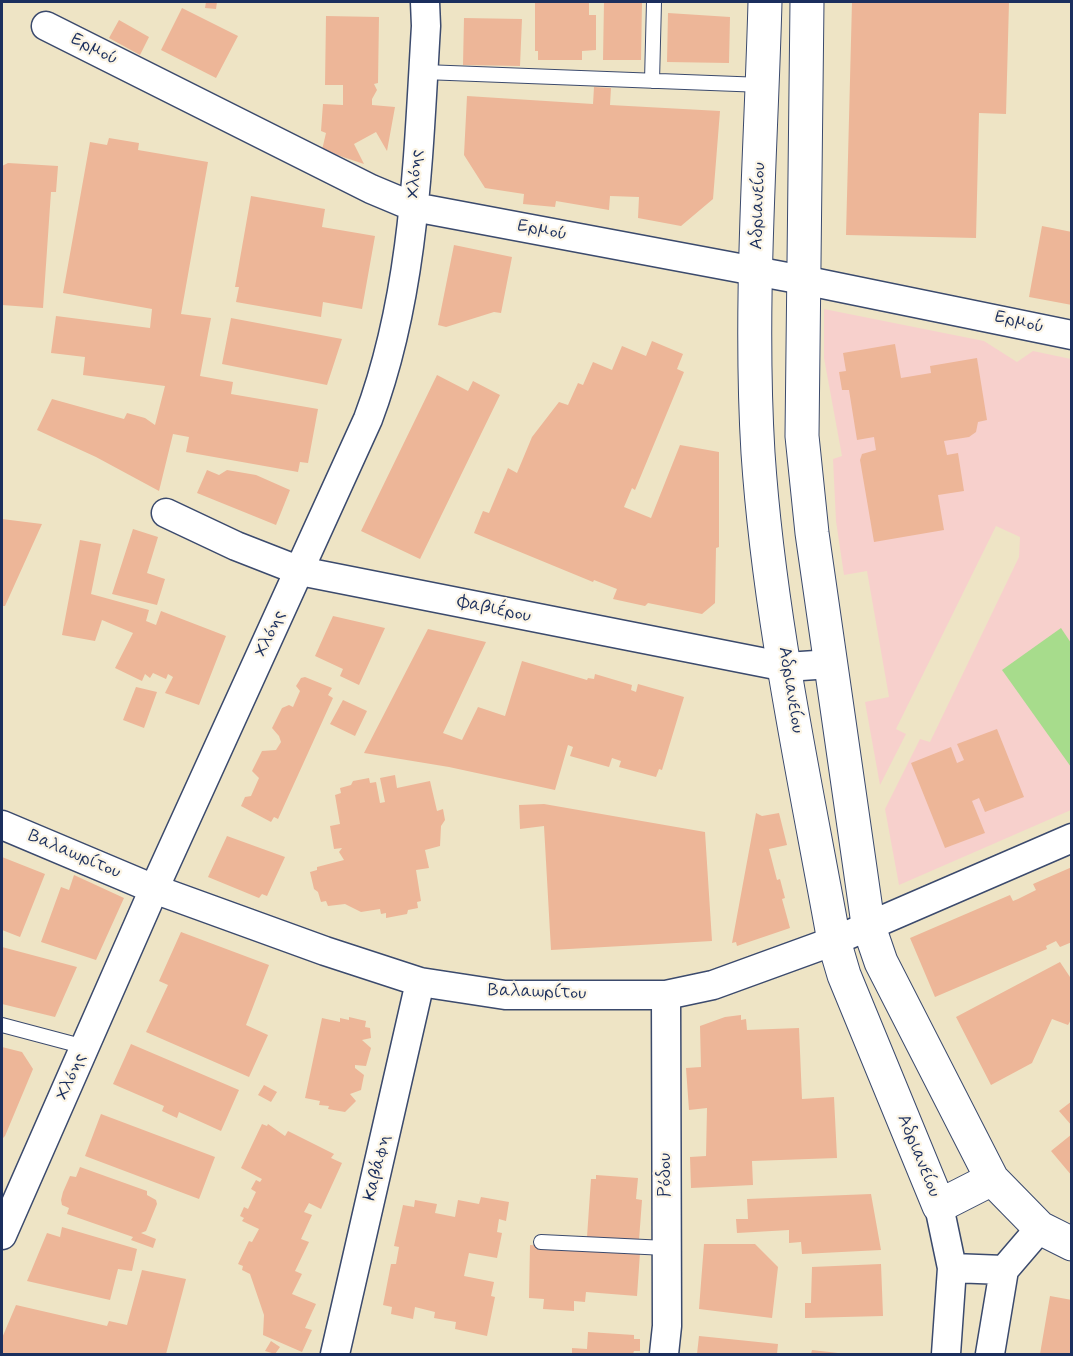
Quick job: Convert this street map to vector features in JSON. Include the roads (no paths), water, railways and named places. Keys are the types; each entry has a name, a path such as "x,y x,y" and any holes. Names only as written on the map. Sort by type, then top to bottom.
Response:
{"street":[{"name":"Χλόης","path":"2,1235 13,1181 85,1047 154,889 368,419 383,379 395,337 414,207 424,72 425,2"},
{"name":"Αδριανείου","path":"765,2 754,358 759,454 786,668 834,941 844,975 939,1206 952,1268 946,1354"},
{"path":"807,2 802,436 831,664 868,924 881,962 992,1179 1040,1228 1071,1244"},
{"name":"Ερμού","path":"46,26 361,184 414,207 803,280 1071,334"},
{"name":"Φαβιέρου","path":"166,513 236,546 300,571 786,668 831,664"},
{"name":"Βαλαωρίτου","path":"2,825 154,889 325,951 420,982 505,995 666,995 713,985 834,941 868,924 1071,838"},
{"name":"Καβάφη","path":"335,1354 420,982"},
{"name":"Ρόδου","path":"664,1354 666,995"},
{"path":"939,1206 992,1179"},
{"path":"990,1354 1005,1269 1040,1228"},
{"path":"952,1268 1005,1269"}],"lane":[{"path":"652,81 654,2"},
{"path":"424,72 763,85"},
{"path":"2,1025 85,1047"},
{"path":"541,1242 666,1248"}]}
